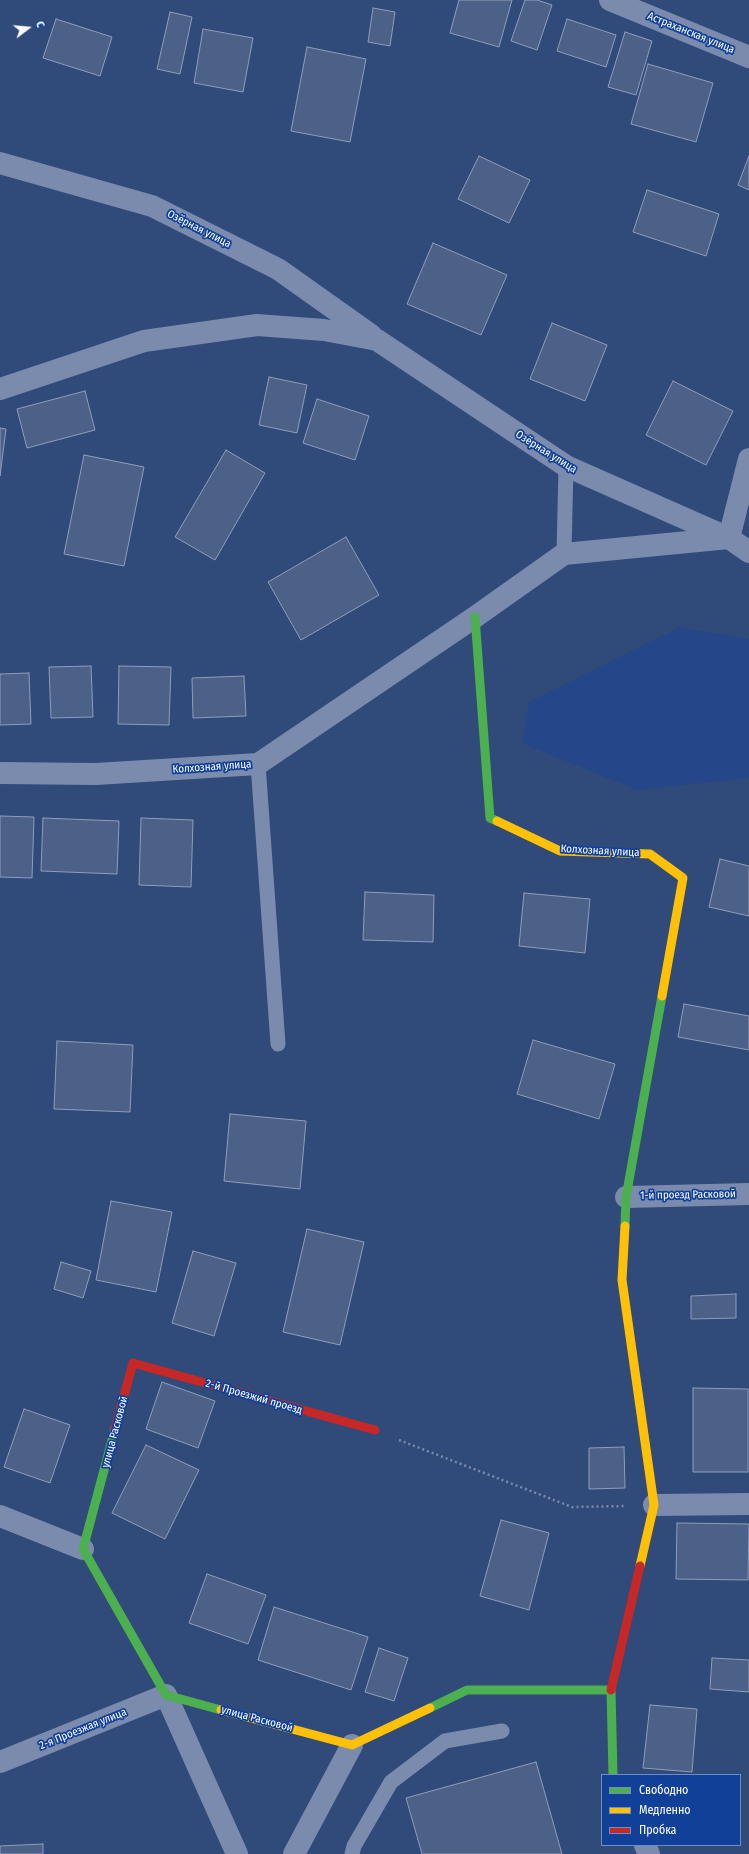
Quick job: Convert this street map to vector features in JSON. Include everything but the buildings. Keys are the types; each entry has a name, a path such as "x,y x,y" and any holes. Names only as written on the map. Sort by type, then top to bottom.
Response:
{"street":[{"name":"Астраханская улица","path":"610,0 749,57"},
{"name":"Озёрная улица","path":"0,164 152,206 278,269 377,340 566,466 729,538 749,552"},
{"name":"Озёрная улица","path":"0,389 144,341 257,325 324,330 377,340"},
{"path":"729,538 749,459"},
{"name":"Колхозная улица","path":"0,773 96,774 258,764 475,617 564,554 729,538"},
{"name":"Колхозная улица","path":"475,617 490,818 560,851 650,854 683,878 626,1196"},
{"name":"1-й проезд Расковой","path":"626,1196 749,1194"},
{"path":"613,1774 611,1690 654,1505 622,1280 626,1196"},
{"name":"2-й Проезжий проезд","path":"134,1363 374,1430"},
{"name":"улица Расковой","path":"84,1549 134,1363"},
{"path":"654,1505 749,1504"},
{"path":"0,1516 84,1549 166,1695 237,1854"},
{"path":"294,1854 352,1745 467,1690 611,1690"},
{"name":"улица Расковой","path":"166,1695 352,1745"},
{"name":"2-я Проезжая улица","path":"0,1762 166,1695"}],"lane":[{"path":"564,554 566,466"},
{"path":"258,764 278,1044"},
{"path":"352,1854 354,1846 391,1782 445,1741 502,1731"}],"path":[{"path":"374,1430 572,1507 654,1505"}],"water":[{"path":"680,627 749,639 749,778 637,790 522,743 529,702"}],"traffic: fast":[{"path":"475,617 490,818 497,821"},
{"path":"625,1226 626,1197 662,996"},
{"path":"115,1429 83,1549 166,1695 221,1710"},
{"path":"430,1708 467,1690 611,1690 613,1774"}],"traffic: slow":[{"path":"497,821 560,851 650,854 683,878 662,996"},
{"path":"625,1226 622,1280 654,1505 640,1566"},
{"path":"221,1710 352,1745 430,1708"}],"traffic: jam":[{"path":"115,1429 133,1363 375,1430"},
{"path":"611,1690 640,1566"}]}
